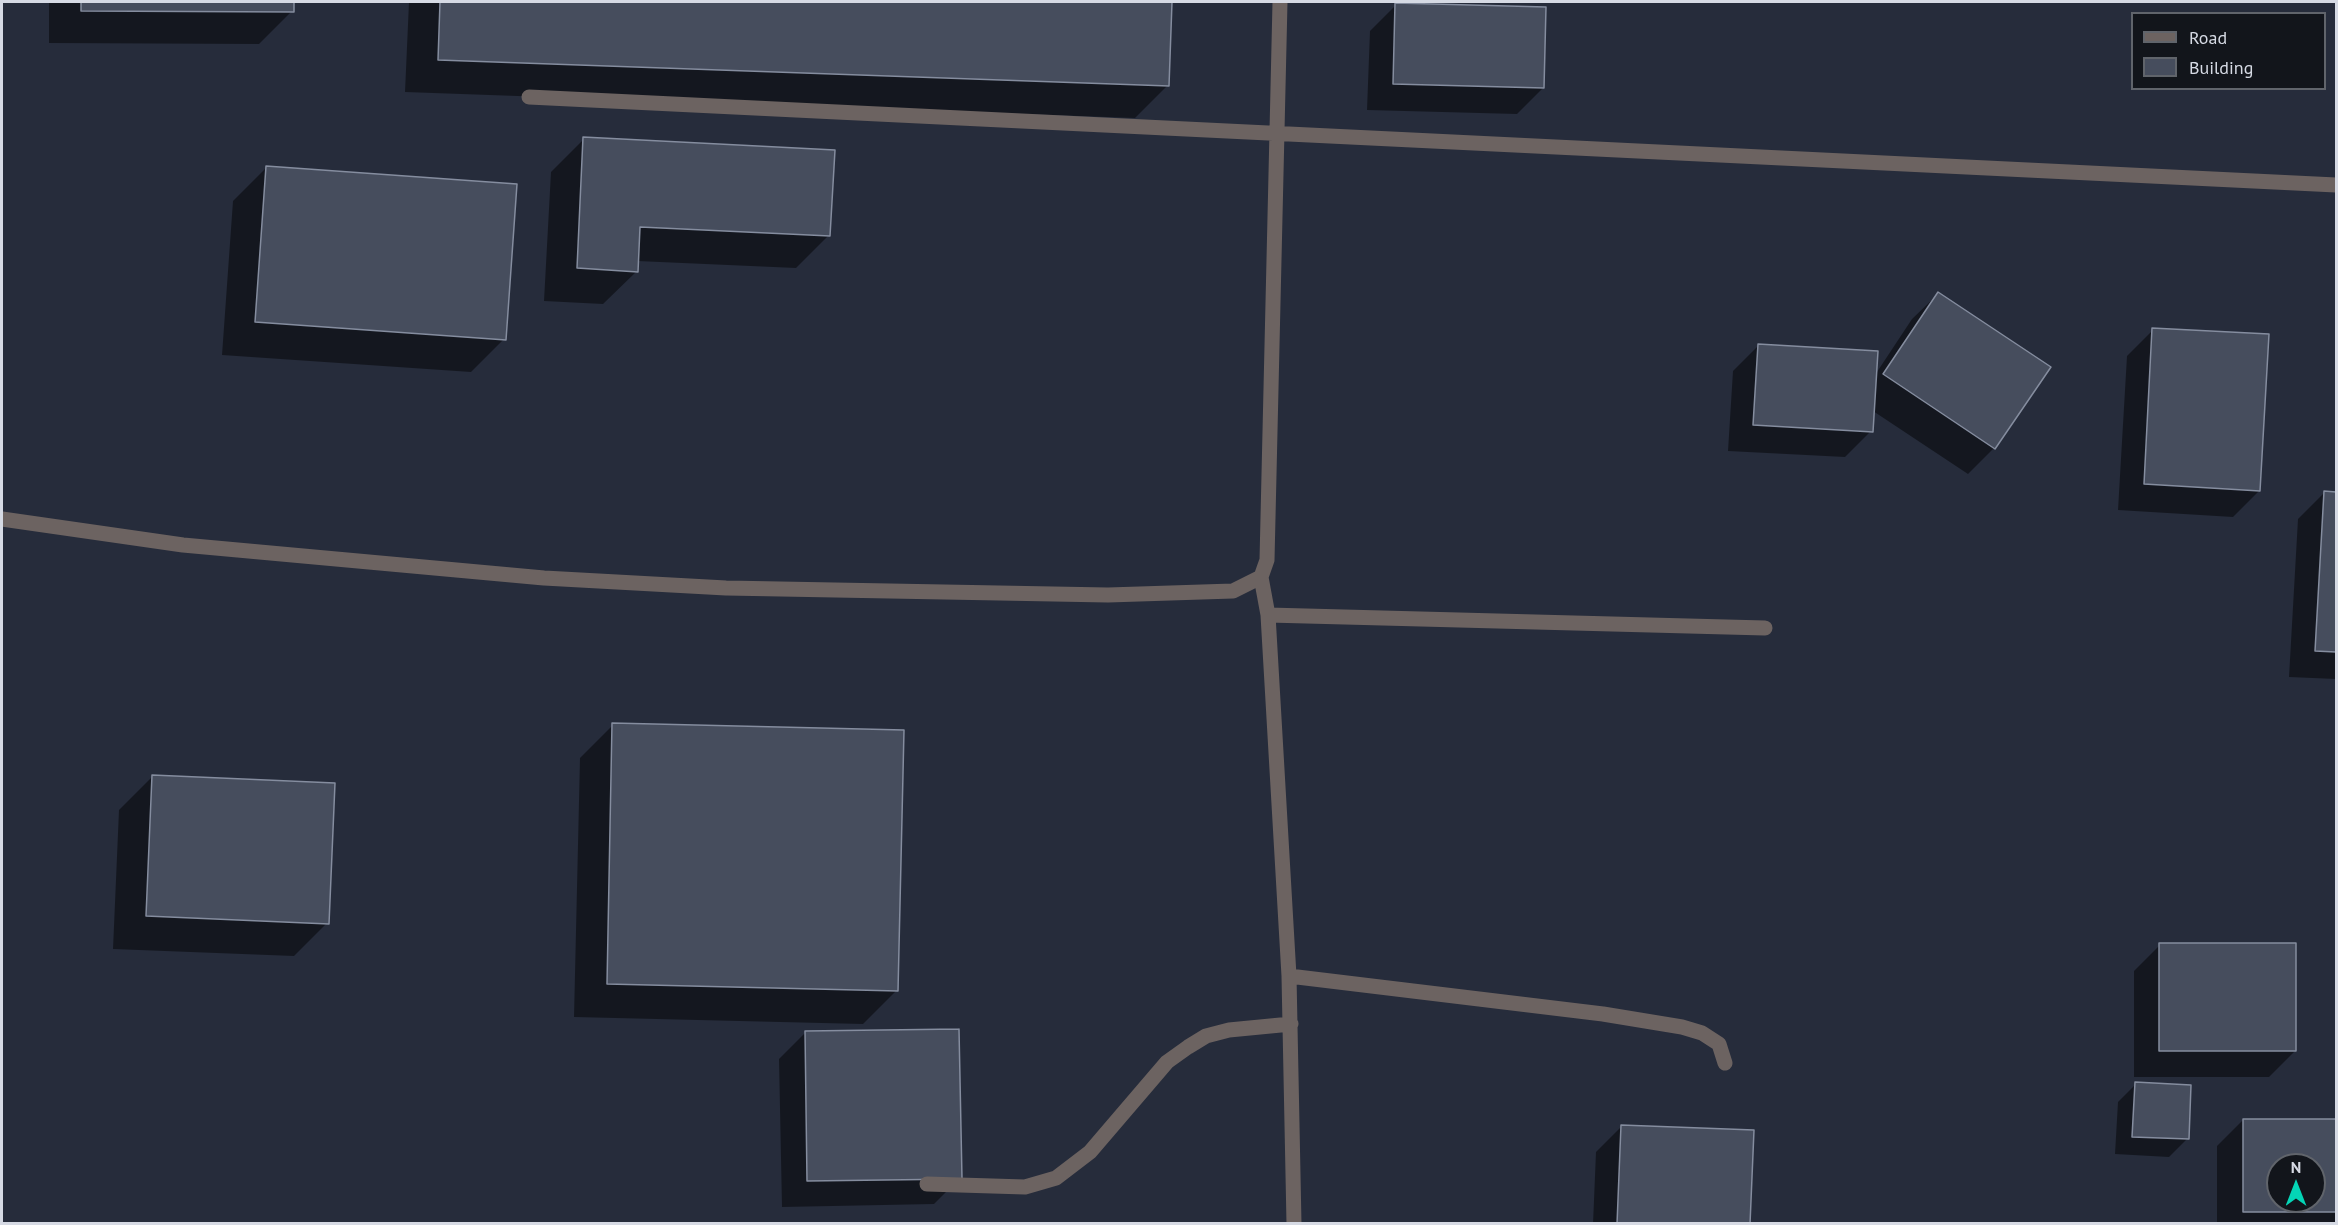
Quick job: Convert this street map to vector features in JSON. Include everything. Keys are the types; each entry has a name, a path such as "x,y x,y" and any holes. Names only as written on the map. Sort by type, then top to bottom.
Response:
{"street":[{"path":"1280,2 1267,560 1261,578 1268,615 1291,1024 1294,1224"},
{"path":"529,97 2337,185"},
{"path":"2,519 183,545 544,578 726,588 1202,594 1233,591 1261,578"},
{"path":"1268,615 1765,628"},
{"path":"1288,975 1592,1012 1682,1027 1702,1033 1719,1044 1725,1063"},
{"path":"927,1184 1025,1187 1056,1178 1090,1152 1167,1062 1188,1047 1206,1036 1229,1030 1291,1024"}],"building":[{"path":"81,2 294,2 294,12 81,11"},
{"path":"440,2 1172,2 1169,86 438,60"},
{"path":"1395,3 1546,7 1544,88 1393,84"},
{"path":"583,137 835,150 830,236 640,227 638,272 577,268"},
{"path":"266,166 517,184 506,340 255,322"},
{"path":"1938,292 2051,367 1995,449 1883,374"},
{"path":"2152,328 2269,334 2260,491 2144,484"},
{"path":"1758,344 1878,351 1873,432 1753,425"},
{"path":"2324,491 2336,492 2336,652 2315,651"},
{"path":"612,723 904,730 898,991 607,984"},
{"path":"152,775 335,783 329,924 146,916"},
{"path":"2159,943 2296,943 2296,1051 2159,1051"},
{"path":"959,1029 962,1179 807,1181 805,1031"},
{"path":"2135,1082 2191,1085 2189,1139 2132,1137"},
{"path":"2243,1119 2336,1119 2336,1212 2326,1212 2326,1153 2266,1153 2266,1212 2243,1212"},
{"path":"1621,1125 1754,1130 1750,1224 1617,1224"}]}
